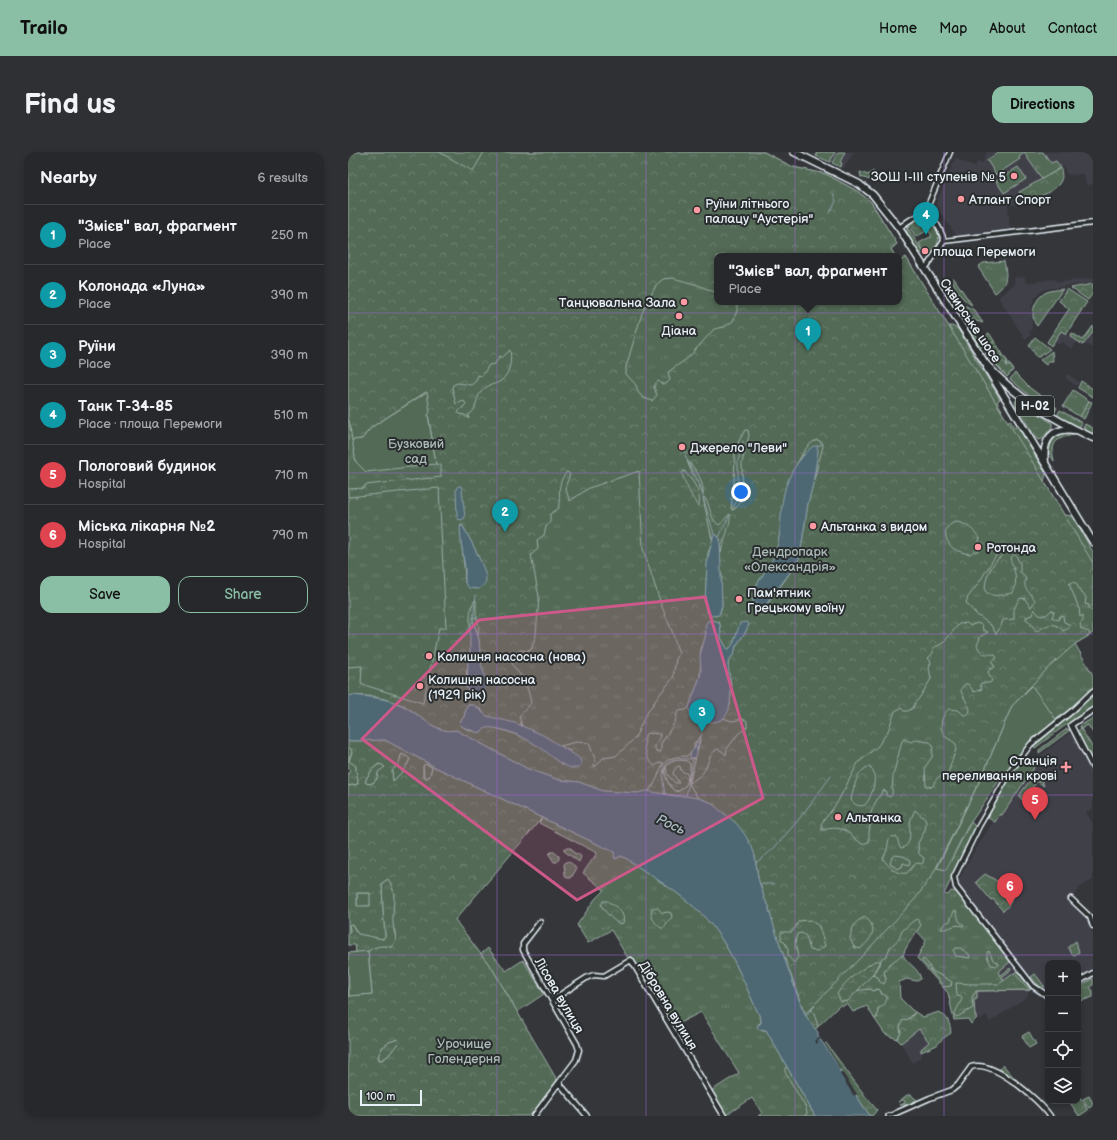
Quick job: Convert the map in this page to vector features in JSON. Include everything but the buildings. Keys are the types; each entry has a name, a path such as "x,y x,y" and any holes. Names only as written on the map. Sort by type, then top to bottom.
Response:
{"main road":[{"name":"Сквирське шосе","path":"794,152 840,174 874,195 899,228 984,363 1012,390 1053,418 1093,438"},
{"path":"984,363 1093,542"},
{"path":"1045,463 1045,447 1050,437 1062,429 1075,430"}],"street":[{"path":"924,215 950,152"},
{"path":"899,228 919,216 924,215 928,216 935,222 942,232 944,241 925,269"},
{"path":"944,241 1093,223"},
{"path":"1045,994 1036,989 1023,974 956,887 954,877 1002,784 1024,752 1031,744 1093,692"},
{"path":"1093,710 1071,725 1093,768"},
{"path":"1071,899 1090,917 1093,926"},
{"name":"Лісова вулиця","path":"534,1116 576,1060 579,1050 523,950 523,944 540,922"},
{"name":"Дібровна вулиця","path":"552,1000 588,977 594,975 604,976 630,960 724,1116"},
{"path":"1081,980 1093,973"},
{"path":"888,1116 952,1090 958,1085 971,1067 979,1065 997,1072 1020,1086 1050,1116"},
{"path":"559,1082 587,1116"}],"highlighted area":[{"path":"705,597 763,798 577,900 362,739 479,620"}],"shaded area":[{"path":"817,152 854,152 844,168 816,156"},
{"path":"987,152 1093,152 1093,184 1086,185 1084,174 1070,175 1066,173 1064,166 1019,192 1022,200 1015,205 1008,205 1010,230 957,236 935,206 955,158 974,167 974,169 977,162 982,164"},
{"path":"1025,276 1026,283 1054,279 1059,282 1093,278 1093,283 1046,289 1039,293 1031,307 1032,329 1029,332 1031,335 1025,339 998,297 1015,284 1014,278"},
{"path":"1061,331 1078,341 1072,349 1062,342 1059,345 1054,341"},
{"path":"1093,332 1093,348 1084,344"},
{"path":"1068,374 1079,382 1076,386 1065,378"},
{"path":"1071,732 1093,775 1093,808 1086,812 1093,824 1093,880 1080,887 1070,901 1087,919 1093,935 1093,985 1090,987 1093,992 1093,997 1081,1001 1081,960 1045,960 1045,1000 1030,990 1027,997 990,1022 986,1015 980,1021 975,1015 974,1000 977,999 977,992 948,993 917,958 972,855 1031,761"},
{"path":"919,1029 929,1042 921,1049 922,1056 913,1063 901,1043"}],"green space":[{"name":"Дендропарк «Олександрія»","path":"348,152 764,152 793,167 826,174 857,191 871,202 897,244 891,249 893,253 714,253 714,305 902,305 902,260 906,257 948,326 958,329 1000,399 997,402 1007,422 1010,420 1014,427 1018,427 1046,474 1044,481 1064,515 1072,516 1093,552 1093,633 1075,644 1093,675 1093,688 1057,721 1032,687 1012,706 983,774 937,867 946,870 971,822 975,826 975,831 944,894 948,895 951,891 957,892 1010,962 998,972 1000,976 1010,968 1011,970 1002,977 1004,981 1017,971 1031,989 977,991 977,999 974,1000 975,1015 977,1018 971,1024 968,1019 954,1020 948,993 917,958 926,941 917,931 909,938 879,977 886,979 884,972 888,966 903,955 920,975 921,979 917,981 907,979 899,982 900,998 915,1012 900,1027 901,1033 897,1039 885,1034 874,1018 877,1018 882,994 880,990 877,989 874,991 869,989 861,991 847,1004 843,1006 840,1005 814,1030 805,1016 758,878 715,806 512,762 481,743 462,734 353,695 348,696"},
{"name":"Дендропарк «Олександрія»","path":"348,152 439,152 473,171 484,152 764,152 793,167 826,174 857,191 871,202 897,244 891,249 893,253 714,253 714,292 698,285 673,278 663,279 656,285 642,313 626,367 626,374 636,385 638,392 642,397 652,401 657,395 654,387 655,384 658,381 662,384 666,384 670,380 668,372 688,358 714,329 724,327 733,321 737,311 737,305 902,305 902,260 906,257 1093,563 1093,611 1089,609 1089,605 1085,604 1086,598 1084,594 1081,593 1076,583 1072,582 1069,584 1079,608 1080,617 1083,615 1083,621 1080,624 1081,629 1089,632 1090,635 1075,644 1047,669 1012,706 983,774 933,874 916,898 805,1014 777,937 769,906 765,900 758,878 755,856 715,806 710,802 698,798 689,785 703,773 710,756 714,751 717,749 726,755 727,749 738,734 747,727 747,721 743,719 732,721 723,718 730,705 731,685 728,667 729,660 734,654 736,646 749,624 737,634 733,644 728,650 721,638 719,622 710,620 707,622 705,639 701,649 700,677 689,707 686,710 678,711 675,722 661,744 661,752 655,750 655,746 661,736 660,734 647,733 645,735 645,748 649,760 655,766 661,762 663,763 656,783 648,792 637,793 603,791 579,782 559,780 528,769 456,730 448,731 434,726 402,705 369,696 348,696 348,667 362,666 361,684 423,703 439,628 446,628 439,488 348,497 348,489 365,488 365,485 441,477 441,465 436,464 426,392 375,425 362,439 352,440 349,420","holes":["510,350 511,359 505,377 481,392 473,411 468,415 469,419 465,415 459,414 458,412 466,404 464,401 456,404 452,388 453,385 458,383 471,385 476,381 478,375 482,376 489,365 495,364 499,357 501,356 502,358","818,451 800,556 797,563 769,602 756,605 753,601 752,595 757,584 772,561 778,547 785,492 793,472","639,471 643,549 679,654 676,659 673,678 645,716 635,738 616,756 603,758 596,766 594,766 595,759 589,743 576,742 560,746 570,751 565,765 539,746 520,736 490,727 485,728 481,732 468,730 460,725 460,721 464,717 468,705 471,705 478,707 487,716 522,726 519,717 531,703 525,682 514,667 511,659 520,650 531,650 536,635 539,597 531,555 538,549 537,540 544,535 546,527 550,522 550,514 558,509 560,485 567,472 570,474 565,488 570,501 589,488","956,522 970,527 980,538 978,545 980,548 978,551 974,551 970,554 954,549 946,538 946,530 951,524","461,525 463,526 477,553 481,565 465,583","712,543 722,576 722,605 720,613 716,616 707,612 705,602 708,553","1004,546 1006,549 1005,552 995,562 988,574 985,591 991,595 1013,593 1015,589 1015,576 1010,559 1015,553 1020,564 1020,572 1026,579 1025,586 1035,601 1031,607 1024,598 1019,599 1014,609 1014,619 1003,620 996,634 991,625 977,615 966,603 968,597 1001,547","1034,609 1039,615 1042,616 1046,615 1052,610 1054,612 1052,617 1058,620 1061,615 1063,616 1064,622 1069,624 1069,628 1063,631 1056,626 1050,625 1043,627 1036,632 1026,617 1032,615","474,621 479,640 481,664 487,685 476,695 468,691 466,682 472,625","967,623 970,626 977,623 982,625 983,630 988,632 981,636 977,645 984,654 992,654 997,658 992,661 993,665 995,666 994,668 990,669 988,672 992,681 989,683 981,683 980,685 982,689 974,692 968,684 965,684 962,688 962,693 970,709 969,714 964,715 958,710 949,709 942,718 941,726 944,734 956,744 956,749 948,773 938,777 932,787 926,786 925,767 932,757 933,745 930,742 918,740 911,742 904,739 902,741 893,776 892,795 890,797 886,795 886,791 883,790 870,815 871,822 869,842 862,844 844,830 836,828 822,830 821,824 837,803 858,763 878,746 888,731 895,711 901,708 904,711 908,711 913,708 931,679 929,668 931,662 928,658 933,653 933,648 943,643 959,624","915,810 925,819 926,822 925,830 918,843 919,854 924,858 923,863 915,864 907,873 899,873 890,867 883,859 891,837 897,837 901,848 905,847 909,841 910,823","810,920 819,926 825,946 817,951 810,950 806,936 802,933 797,934 795,943 798,957 794,963 788,956 788,949 781,939 781,932 792,932 799,921"]},
{"path":"817,152 835,152 830,162 816,156"},
{"path":"838,152 845,152 840,162 842,163 841,167 832,163"},
{"path":"999,152 1026,152 1019,157 1020,159 996,175 987,160"},
{"path":"1043,152 1051,163 1056,161 1061,168 1042,179 1024,153"},
{"path":"1018,167 1026,179 1004,193 996,181"},
{"path":"1061,168 1062,179 1055,188 1038,197 1022,200 1019,192"},
{"path":"873,171 878,177 873,181 861,177 860,172 868,175"},
{"path":"918,219 926,220 936,228 938,234 937,245 933,251 926,255 919,243 932,236 928,230 916,237 908,225"},
{"path":"907,227 925,255 922,254 912,243"},
{"path":"1004,261 1006,279 999,290 995,293 978,267 983,263"},
{"path":"953,277 972,305 965,300 956,289"},
{"path":"1093,284 1093,293 1088,300 1071,288"},
{"path":"1063,289 1037,326 1033,317 1036,302 1043,294 1047,292"},
{"path":"1067,289 1087,302 1066,334 1061,331 1051,346 1047,342 1069,309 1059,301"},
{"path":"956,301 968,321 963,320 953,303"},
{"path":"960,303 974,310 983,323 970,319"},
{"path":"968,326 970,326 983,345 982,347 980,347"},
{"path":"1093,326 1093,332 1083,345 1070,336 1072,333 1083,340"},
{"path":"989,333 1013,370 1007,377 986,354 988,339 986,335"},
{"path":"1035,337 1050,349 1039,357 1037,357 1029,345"},
{"path":"995,342 1001,352 1000,356 1003,355 1007,361 1006,366 1011,366 1013,370 1007,377 996,362 986,354 987,345"},
{"path":"1052,351 1053,361 1049,361 1046,365 1040,360"},
{"path":"1015,373 1030,388 1057,408 1053,414 1010,379"},
{"path":"1081,381 1093,389 1093,397 1078,388"},
{"path":"1073,390 1089,401 1080,417 1063,406"},
{"name":"Бузковий сад","path":"427,392 430,412 428,415 436,464 366,472 356,462 352,440 362,439 375,425"},
{"path":"1016,400 1052,423 1052,427 1042,439 1038,440 1036,438 1015,404"},
{"path":"1089,401 1092,402 1084,419 1080,417"},
{"path":"1060,410 1082,423 1079,428 1057,416"},
{"path":"1085,424 1093,428 1093,435 1082,430"},
{"path":"745,430 748,430 749,435 742,463 743,500 735,509 732,510 735,453"},
{"path":"1065,433 1074,435 1060,439 1055,443 1053,447 1054,461 1049,453 1051,446 1058,435"},
{"path":"817,440 822,442 823,446 813,484 818,451 803,455 793,472 800,458 809,445"},
{"path":"687,461 694,467 699,476 703,486 703,495 692,473"},
{"path":"684,471 698,491 699,506 686,485 682,473"},
{"path":"704,497 708,503 713,519 719,525 730,514 729,524 721,553 720,539 714,534 712,539"},
{"path":"475,600 476,615 479,627 478,635 473,620 470,628 471,610"},
{"path":"1032,686 1057,721 1030,741 998,782 967,828 946,870 937,868 983,774 1012,706"},
{"path":"1093,695 1093,708 1063,727 1035,748 1033,746 1064,721"},
{"path":"1093,718 1093,733 1088,725 1081,729 1080,726"},
{"path":"1067,729 1070,730 1039,753 1039,750"},
{"path":"1081,729 1093,748 1093,766 1076,732"},
{"path":"701,736 697,752 698,745 696,746 694,753 694,759 696,757 689,784 698,798 648,792 664,763 669,759 687,756 694,749 694,743","holes":["680,760 687,761 690,764 688,780 681,790 677,792 674,791 670,786 664,771 668,764 672,762"]},
{"name":"Урочище Голендерня","path":"385,740 439,769 542,818 455,920 493,970 557,1080 530,1116 348,1116 348,986 349,996 372,994 368,951 379,946 391,947 395,943 396,939 393,923 394,895 388,879 382,883 385,936 383,939 358,934 352,924 349,925 350,931 348,933 348,786 358,784 358,782 356,766 349,761 352,752 348,746 348,741","holes":["402,754 410,759 403,771 393,781 392,771 399,763","379,764 385,767 378,772 377,779 373,783 368,784 365,782 370,772","426,764 432,767 430,776 427,778 423,776 423,766","357,893 370,893 370,906 357,906","398,1039 399,1042 388,1056 382,1060 379,1060 378,1056 382,1048 389,1042"]},
{"path":"348,746 352,752 349,758 356,766 358,784 348,786 348,774 350,771 348,768"},
{"path":"402,754 410,759 404,770 393,781 392,771 399,763"},
{"path":"1021,763 1031,764 1034,768 1002,815 1000,814 995,822 988,818 1003,786"},
{"path":"380,764 386,767 373,783 368,784 365,782 375,767"},
{"path":"426,764 432,767 430,776 427,778 424,776 423,766"},
{"path":"666,766 667,774 675,783 679,783 673,774 676,768 680,766 681,771 688,774 687,784 679,791 674,791 668,782 665,776"},
{"path":"869,767 874,775 874,786 868,801 865,805 860,806 851,800 854,786 861,772"},
{"path":"1036,772 1039,773 1044,786 1037,781 1022,800 1020,794"},
{"path":"861,815 866,820 861,825 856,820"},
{"path":"542,818 614,852 617,857 621,856 627,859 684,898 704,917 713,927 727,948 739,972 761,1019 761,1023 758,1024 760,1030 766,1030 815,1116 758,1116 762,1113 752,1098 726,1115 711,1091 739,1073 701,1012 670,1028 611,930 588,943 577,925 595,899 604,890 583,873 597,853 539,823"},
{"path":"564,848 571,848 574,853 578,854 581,857 579,862 564,851"},
{"path":"554,852 559,856 557,862 554,862 549,854"},
{"path":"894,855 903,856 910,860 909,865 903,863 902,867 897,869 890,864"},
{"path":"567,861 574,865 576,870 571,878 567,878 565,875 564,864"},
{"path":"985,874 997,881 1013,894 1010,904 1003,911 993,899 991,900 976,882"},
{"path":"388,879 393,890 394,897 394,931 396,940 391,947 384,946 348,986 348,953 356,952 355,945 348,945 348,933 350,931 349,925 352,924 355,930 383,939 385,936 382,883"},
{"path":"357,893 371,893 370,906 357,907"},
{"path":"603,901 607,901 619,910 624,919 623,923 620,924 609,916 601,905"},
{"path":"652,908 658,908 662,913 671,913 672,917 664,928 661,928 653,920 651,914"},
{"path":"956,910 959,921 964,925 941,929 945,923 950,921 954,911"},
{"path":"865,917 872,925 873,929 871,937 860,949 854,947 850,939 854,925"},
{"path":"917,919 921,925 903,955 892,962 884,972 886,979 884,984 880,982 878,977 872,975 880,965 881,959 887,955 890,947 899,939 902,931"},
{"path":"1076,941 1079,952 1073,956 1068,947"},
{"path":"488,948 506,971 523,960 544,994 517,1012 493,970 481,954"},
{"path":"955,948 960,948 969,954 970,958 956,956 953,950"},
{"path":"368,951 372,994 349,996 348,953"},
{"path":"989,951 993,960 999,965 991,965 987,956 987,952"},
{"path":"924,959 932,971 952,982 951,986 945,987 942,984 922,961"},
{"path":"875,961 881,961 872,975 848,1001 841,1002 837,994 845,984 854,975"},
{"path":"1014,973 1030,990 976,991 972,997 973,1008 957,1017 954,1015 962,999 962,997 957,996 956,983 999,984"},
{"path":"1035,974 1045,987 1040,987 1031,977"},
{"path":"1093,978 1093,985 1090,987 1093,992 1093,997 1081,1001 1081,986"},
{"path":"870,989 874,991 877,989 880,990 882,994 887,996 885,1004 878,1008 877,1018 874,1018 867,1006 853,1012 846,1002 854,991"},
{"path":"810,1009 814,1013 818,1027 814,1030 805,1014"},
{"path":"915,1012 923,1017 939,1012 945,1016 948,1021 951,1033 942,1039 937,1045 921,1052 921,1049 929,1042 919,1029 901,1043 897,1039 901,1033 900,1027 902,1021 911,1018"},
{"path":"1029,1032 1036,1044 1029,1048 1022,1036"},
{"path":"398,1039 399,1042 388,1056 379,1060 378,1056 382,1048 389,1042"},
{"path":"826,1043 877,1110 872,1116 870,1116 841,1073 842,1072 839,1070 837,1064 824,1044"},
{"path":"1003,1065 1019,1083 999,1070"},
{"path":"787,1067 815,1116 804,1116 807,1114 806,1108 785,1072 785,1068"},
{"path":"907,1095 911,1095 918,1101 907,1105 900,1105 905,1103 905,1101 902,1100 898,1102"},
{"path":"1089,1096 1093,1105 1089,1108 1083,1099"},
{"path":"1081,1099 1088,1110 1079,1116 1071,1104 1081,1104"}],"water":[{"path":"813,446 817,446 818,451 800,556 797,563 768,602 763,607 757,606 753,601 754,591 771,563 776,550 780,534 784,493 788,480 803,456"},
{"path":"458,486 461,486 462,489 465,518 461,520 458,519 457,516 456,489"},
{"path":"462,525 477,552 486,575 485,583 478,589 469,588 465,583 465,568 460,528"},
{"path":"714,534 720,539 722,605 719,615 712,616 707,612 705,602 707,564"},
{"path":"473,620 479,640 481,664 487,682 485,691 482,695 471,693 467,688 468,662 470,654 470,628"},
{"path":"714,620 720,624 721,638 728,650 733,644 740,623 747,622 749,624 728,663 731,688 729,707 726,715 721,720 713,722 701,720 690,715 689,707 700,677 700,655 706,634 705,625 708,621"},
{"name":"Рось","path":"353,695 377,698 395,703 408,709 434,726 448,731 456,730 528,769 559,780 579,782 603,791 637,793 646,791 698,798 710,802 737,824 752,847 755,856 758,878 765,900 769,906 777,937 802,1008 813,1027 818,1032 818,1036 837,1064 840,1072 870,1116 815,1116 766,1030 758,1029 757,1026 761,1023 761,1019 727,948 713,927 684,898 627,859 621,856 615,859 614,852 439,769 385,740 348,741 348,696"},
{"path":"468,705 474,705 487,716 515,723 543,735 578,757 581,761 581,765 579,768 574,768 563,765 536,744 507,731 486,728 479,733 463,727 459,723 464,717"},
{"path":"696,742 699,744 697,754 692,759 690,757 691,752 695,748"}],"pier":[{"path":"821,1037 838,1064 839,1070 837,1064 821,1039 817,1041 818,1043 816,1044 814,1040"},
{"path":"842,1072 857,1094 854,1096 840,1074"}],"waterway":[{"path":"830,213 836,201 833,193"},
{"path":"732,510 738,498 738,461 743,442"},
{"path":"817,446 823,444"},
{"path":"685,455 700,485 703,496"},
{"path":"703,497 714,534"},
{"path":"719,537 730,514"},
{"path":"473,620 476,595"},
{"path":"473,618 478,617"},
{"path":"698,743 702,734"},
{"path":"665,794 663,779 664,767 672,760 691,758"},
{"path":"686,796 693,759"},
{"path":"765,856 775,847 800,818 831,776"},
{"path":"755,863 764,857"},
{"path":"760,884 774,884"},
{"path":"805,1016 815,1006"}],"place":[{"name":"ЗОШ І-ІІІ ступенів № 5","path":"1014,176"},
{"name":"Атлант Спорт","path":"961,199"},
{"name":"Руїни літнього палацу \"Аустерія\"","path":"697,210"},
{"name":"Танк Т-34-85","path":"926,235"},
{"name":"площа Перемоги","path":"925,251"},
{"name":"Танцювальна Зала","path":"684,302"},
{"name":"Діана","path":"679,316"},
{"name":"\"Змієв\" вал, фрагмент","path":"808,351"},
{"name":"Джерело \"Леви\"","path":"682,447"},
{"name":"Альтанка з видом","path":"813,526"},
{"name":"Колонада «Луна»","path":"505,532"},
{"name":"Ротонда","path":"978,547"},
{"name":"Пам'ятник Грецькому воїну","path":"739,599"},
{"name":"Колишня насосна (нова)","path":"429,656"},
{"name":"Колишня насосна (1929 рік)","path":"420,686"},
{"name":"Руїни","path":"702,732"},
{"name":"Станція переливання крові","path":"1066,767"},
{"name":"Альтанка","path":"838,817"},
{"name":"Пологовий будинок","path":"1035,820"},
{"name":"Міська лікарня №2","path":"1010,906"}]}
